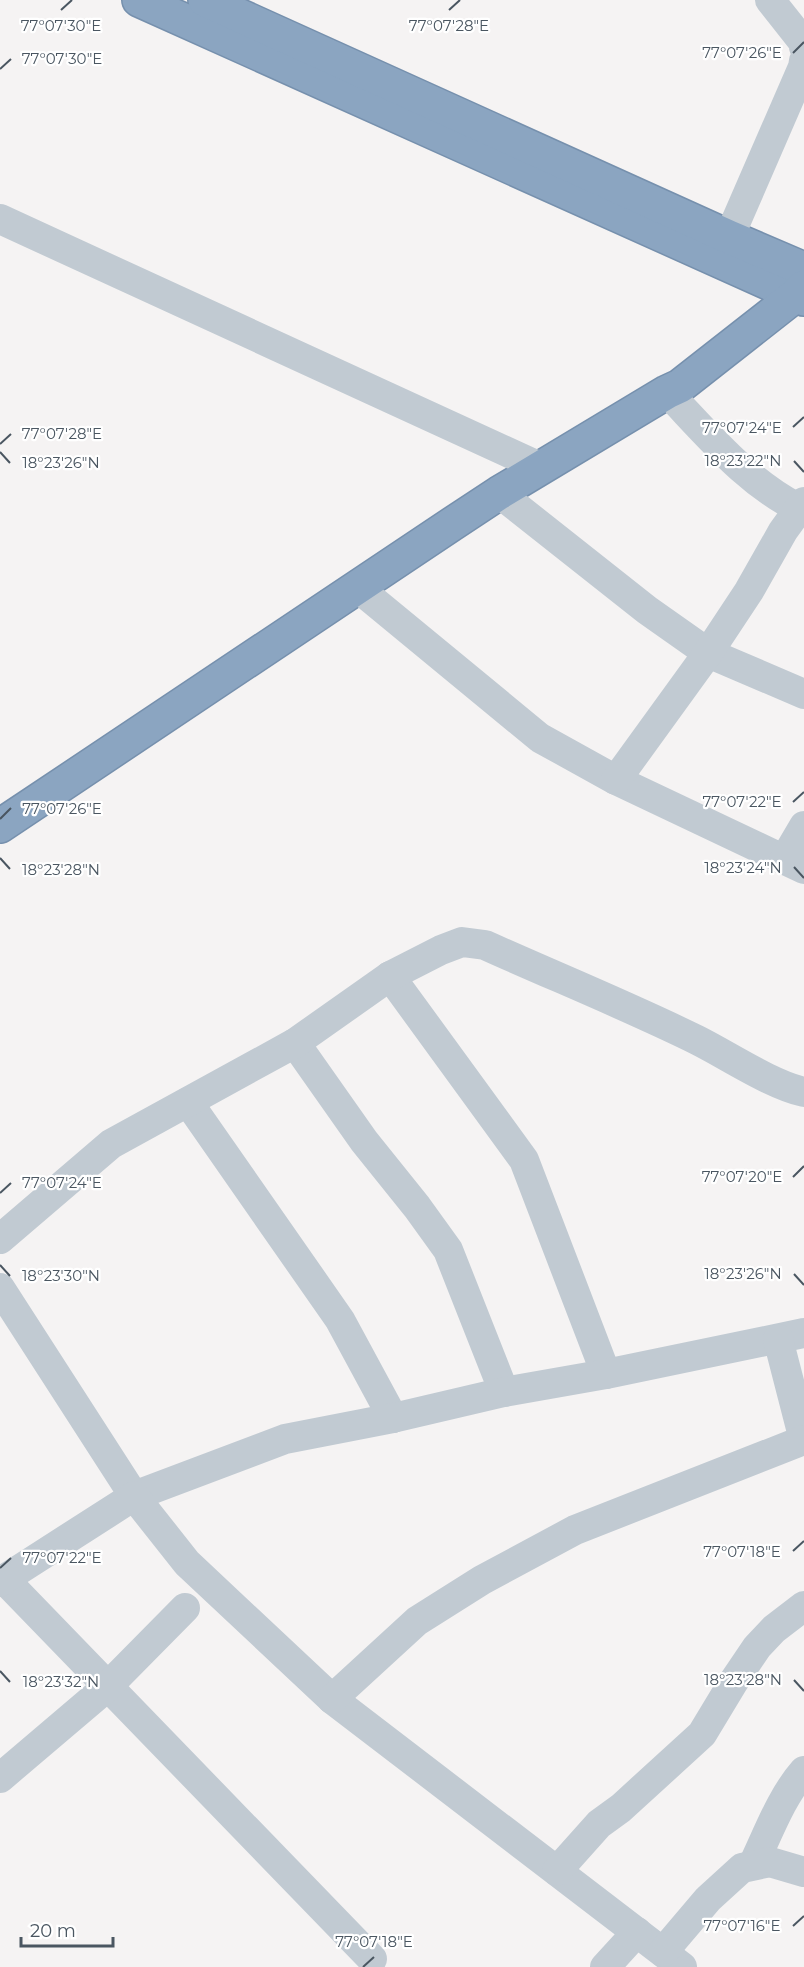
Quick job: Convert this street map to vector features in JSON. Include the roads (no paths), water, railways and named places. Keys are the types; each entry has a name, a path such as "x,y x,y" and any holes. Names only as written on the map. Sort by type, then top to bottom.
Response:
{"highway":[{"path":"205,0 470,135"},
{"path":"0,826 499,493 680,386 802,287 724,249 470,135 154,3"}],"street":[{"path":"770,0 804,46"},
{"path":"724,249 804,61"},
{"path":"0,219 542,468"},
{"path":"616,780 708,653 749,591 783,531 802,507 761,486 667,392"},
{"path":"499,493 647,610 708,653 804,694"},
{"path":"358,588 540,738 616,780 794,865 804,826"},
{"path":"0,1239 111,1144 295,1043 390,976 462,942 485,945 697,1040 795,1090 804,1092"},
{"path":"390,976 524,1160 606,1374"},
{"path":"295,1043 364,1141 448,1250 504,1392"},
{"path":"188,1102 340,1320 393,1418"},
{"path":"0,1288 134,1496 187,1563 332,1699 673,1960 708,1899 742,1868 770,1862 804,1872"},
{"path":"332,1699 417,1621 492,1575 575,1530 804,1440 791,1336 606,1374 504,1392 393,1418 285,1438 134,1496 2,1580 372,1959"},
{"path":"557,1871 599,1824 621,1808 702,1734 757,1647 774,1629 804,1606"},
{"path":"0,1778 107,1687 185,1608"},
{"path":"753,1865 781,1808 804,1771"},
{"path":"605,1967 637,1932"}]}
